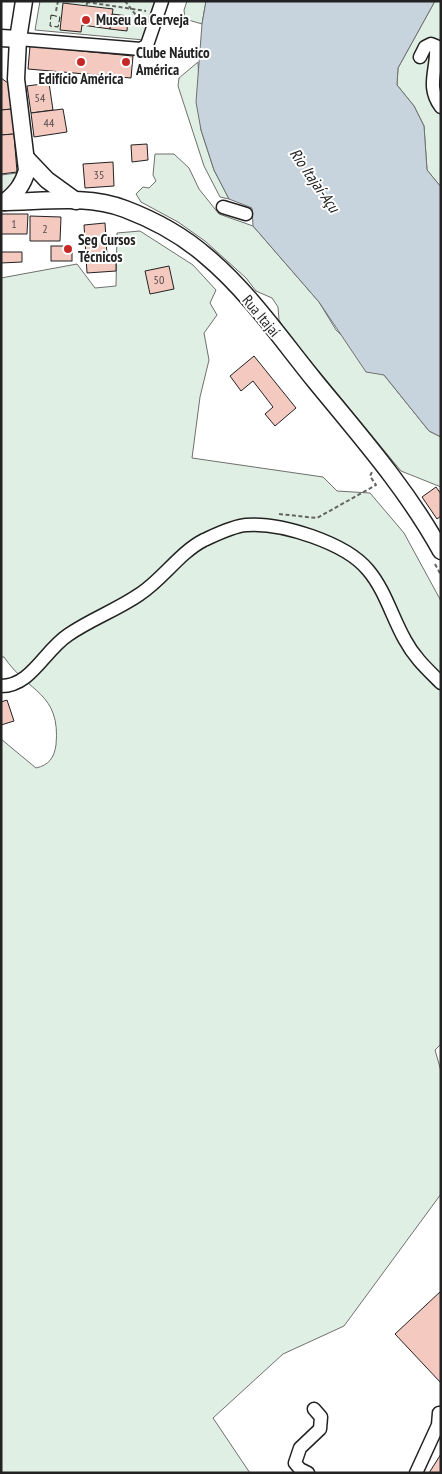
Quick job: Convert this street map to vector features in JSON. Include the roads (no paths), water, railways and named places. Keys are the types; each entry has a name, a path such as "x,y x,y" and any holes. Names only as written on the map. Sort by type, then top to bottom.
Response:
{"main road":[{"path":"3,202 17,192 24,181 27,159 9,69 18,39 24,1"},
{"path":"1,38 18,39"},
{"path":"27,159 47,180 76,201"},
{"name":"Rua Itajaí","path":"3,202 76,201 109,204 124,209 175,234 208,257 244,295 383,464 412,503 437,555"}],"street":[{"path":"18,39 141,50 147,44 160,7"},
{"path":"420,57 426,47 431,44 436,46 437,55 431,82 433,94 441,107"},
{"path":"223,207 246,214"},
{"path":"1,686 10,686 22,681 33,671 49,650 63,638 80,626 122,607 143,593 202,541 246,525 289,530 320,540 350,553 368,570 415,658 441,683"},
{"path":"308,1473 300,1469 295,1463 300,1448 320,1429 321,1416 314,1409"},
{"path":"416,1473 438,1425 439,1413"}],"water":[{"name":"Rio Itajaí-Açu","path":"206,1 435,1 398,68 397,85 414,106 424,126 427,170 441,187 441,437 429,431 384,375 366,372 319,302 253,226 252,208 229,199 214,170 201,130 196,102 202,24"}],"place":[{"name":"Museu da Cerveja","path":"86,20"},
{"name":"Edifício América","path":"81,62"},
{"name":"Clube Náutico América","path":"126,62"},
{"name":"Seg Cursos Técnicos","path":"68,249"}]}
